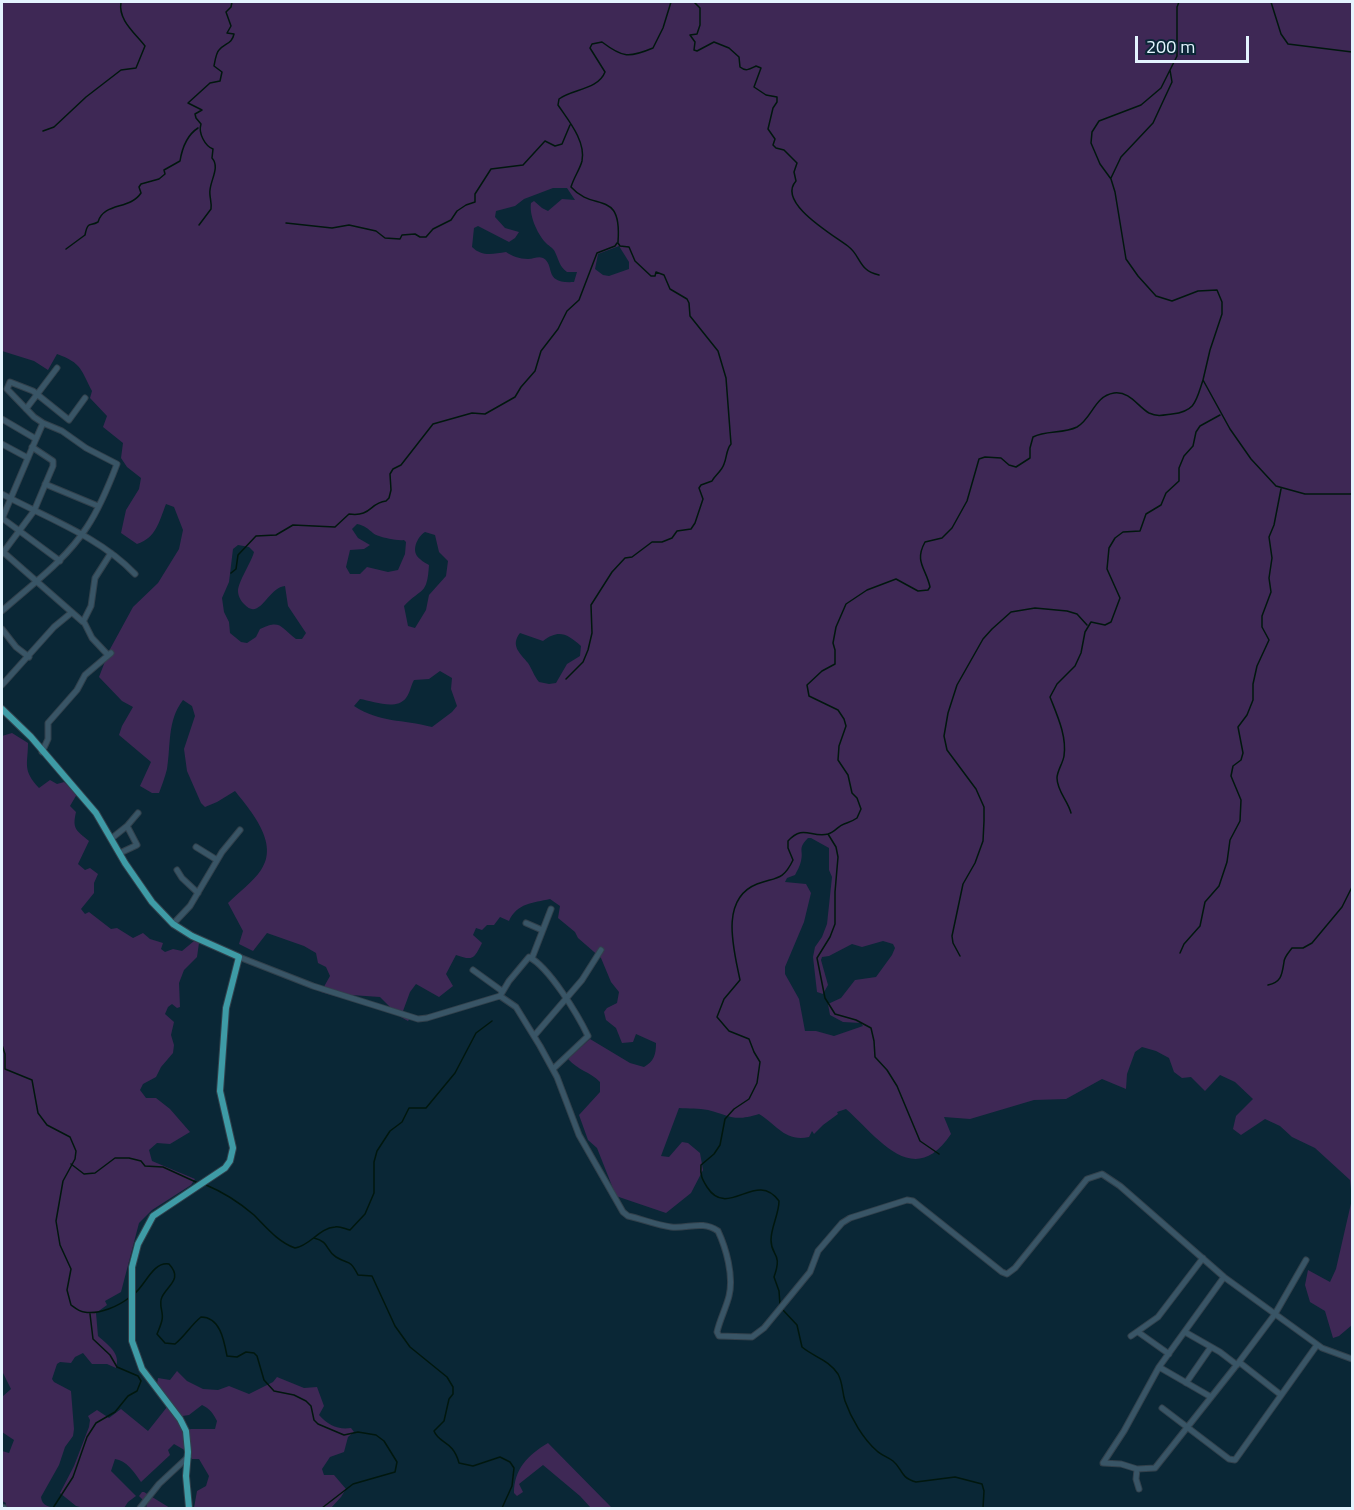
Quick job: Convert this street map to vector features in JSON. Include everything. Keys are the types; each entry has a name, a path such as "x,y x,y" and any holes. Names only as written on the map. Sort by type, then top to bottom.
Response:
{"main road":[{"path":"2,709 81,793 152,902 173,924 192,936 239,957 226,1008 220,1091 229,1127 232,1153 225,1168 153,1216 138,1244 132,1267 131,1335 139,1363 147,1378 185,1426 188,1436 186,1476 189,1509"}],"street":[{"path":"26,409 57,368"},
{"path":"2,611 60,561 82,535 117,464 62,431 43,423 7,389 7,385 10,382 37,394 69,420"},
{"path":"62,431 85,398"},
{"path":"2,419 36,439"},
{"path":"43,423 2,518 60,561"},
{"path":"2,444 27,458"},
{"path":"32,447 53,461 34,511 2,553 84,622 92,638 110,654 85,675 76,690 48,723 48,740 42,752"},
{"path":"45,484 98,506"},
{"path":"2,494 82,535 111,553 135,574"},
{"path":"84,622 91,606 95,578 111,553"},
{"path":"2,685 54,627 71,613"},
{"path":"2,629 16,647 29,657"},
{"path":"112,838 138,813"},
{"path":"120,853 137,844 127,826"},
{"path":"173,924 190,906 217,860 240,830"},
{"path":"196,847 217,860"},
{"path":"177,870 198,893"},
{"path":"532,958 551,909"},
{"path":"526,923 542,930"},
{"path":"534,1036 591,968 601,950"},
{"path":"239,957 313,986 418,1019 501,994 527,958 532,958"},
{"path":"532,958 566,998 588,1036 553,1069"},
{"path":"473,970 516,1007 553,1069 579,1135 625,1214 673,1227 699,1225 718,1231 727,1260 730,1284 729,1298 717,1328 718,1335 752,1336 764,1328 810,1272 818,1251 842,1223 850,1218 907,1200 916,1202 1007,1274 1016,1268 1087,1179 1097,1174 1106,1176 1120,1186 1224,1277 1317,1345 1353,1359"},
{"path":"1131,1336 1158,1317 1203,1258"},
{"path":"1224,1277 1159,1366 1124,1431 1102,1463 1121,1464 1137,1469 1155,1467 1275,1314 1306,1260"},
{"path":"1138,1332 1169,1354"},
{"path":"1185,1332 1238,1364 1281,1395"},
{"path":"1162,1408 1233,1460 1317,1345"},
{"path":"1186,1383 1211,1347"},
{"path":"1159,1366 1211,1397"},
{"path":"140,1509 159,1484 188,1457"},
{"path":"1137,1469 1136,1479 1139,1489"}],"shaded area":[{"path":"2,2 1352,2 1352,1199 1350,1180 1315,1148 1292,1137 1280,1126 1265,1119 1241,1135 1233,1129 1236,1116 1253,1099 1235,1082 1220,1075 1205,1091 1191,1077 1182,1078 1174,1072 1169,1058 1142,1047 1135,1052 1127,1074 1126,1089 1102,1079 1066,1099 1034,1100 970,1119 944,1117 951,1134 937,1150 923,1158 909,1158 896,1153 883,1144 846,1109 837,1112 838,1114 814,1134 812,1131 809,1137 801,1138 787,1135 759,1114 738,1118 705,1109 679,1108 661,1156 669,1157 682,1142 688,1143 700,1153 703,1170 691,1193 666,1213 616,1196 597,1148 588,1140 579,1115 600,1092 600,1082 568,1059 590,1039 630,1063 644,1067 654,1057 656,1043 636,1034 633,1042 622,1043 616,1028 606,1020 604,1012 617,1003 619,992 611,982 601,958 558,918 560,906 550,899 521,907 509,921 500,917 494,925 487,925 482,930 476,928 473,935 482,943 470,958 456,955 446,974 453,986 439,997 416,984 410,992 403,1011 412,1015 408,1021 399,1016 380,997 351,995 348,1000 321,992 330,976 326,967 318,963 316,953 304,946 267,933 253,951 239,944 243,931 228,903 258,874 266,860 267,849 261,828 235,791 205,807 201,803 187,771 184,749 195,716 192,706 183,700 174,716 167,769 159,793 152,793 140,786 151,762 119,735 133,707 122,701 99,677 109,651 133,607 158,583 179,549 183,530 174,507 166,504 153,533 149,538 137,544 121,533 126,510 139,489 141,478 127,467 121,458 123,443 103,427 107,416 90,398 92,391 83,372 76,364 57,354 48,370 34,361 2,351","holes":["553,188 567,188 575,200 562,199 548,211 534,201 531,203 531,208 532,218 539,234 554,250 562,267 567,272 577,272 574,282 557,280 543,258 522,258 506,252 484,254 472,247 474,228 478,226 509,242 515,238 519,232 505,228 495,217 496,211 515,206 524,199","619,246 629,262 629,269 609,276 595,269 598,254","357,524 379,536 404,540 406,542 405,554 398,570 388,572 367,567 360,574 350,574 346,567 350,550 364,549 370,545 358,538 352,529","425,532 435,535 439,552 448,561 446,576 429,595 426,610 415,628 408,626 404,606 425,587 427,582 429,565 415,553 419,537","238,545 249,547 254,552 239,587 238,593 241,600 250,608 255,609 279,588 285,586 288,606 306,633 302,639 296,639 280,626 272,625 260,629 256,637 247,643 241,642 230,633 229,622 224,612 222,598 229,582 233,549","520,633 543,641 554,635 563,634 581,646 580,656 567,664 556,683 539,682 519,653 516,642","440,671 452,678 451,689 457,706 432,727 382,718 354,706 360,699 390,705 402,702 414,680 429,679","808,838 811,838 829,848 829,870 832,877 827,924 815,947 813,957 817,992 823,994 828,985 822,957 829,956 852,944 862,947 883,941 893,944 895,948 876,977 855,980 841,998 828,1004 830,1015 843,1022 861,1023 863,1026 834,1036 816,1031 805,1031 799,999 785,974 785,967 804,922 811,893 806,884 785,882 787,878 795,875 801,863 803,845"]},
{"path":"12,733 28,743 28,771 39,788 50,780 57,784 64,782 77,794 70,806 76,812 75,826 89,841 78,864 85,870 90,868 98,874 94,883 94,893 81,909 85,914 89,912 111,929 117,928 133,938 143,933 150,939 163,943 161,949 165,952 173,949 182,951 194,941 199,943 197,957 184,970 179,983 180,1007 177,1008 172,1004 165,1014 174,1022 171,1035 174,1045 173,1053 156,1077 143,1084 140,1090 146,1098 156,1098 170,1109 190,1132 170,1144 157,1143 149,1150 152,1161 195,1179 191,1185 152,1210 139,1223 121,1292 105,1301 107,1305 96,1313 98,1336 115,1354 116,1368 107,1364 92,1364 83,1353 75,1357 71,1363 57,1364 52,1379 71,1391 74,1429 59,1465 41,1497 44,1504 57,1508 4,1508 6,1503 2,1501 2,1451 9,1453 14,1440 2,1432 2,1397 11,1389 2,1374 2,736"},
{"path":"1352,1199 1352,1325 1333,1338 1325,1311 1310,1302 1305,1285 1308,1270 1330,1282 1336,1269"},
{"path":"177,1371 187,1381 203,1389 218,1390 229,1386 249,1394 273,1382 277,1377 304,1388 317,1387 324,1406 319,1415 334,1426 351,1428 354,1432 348,1437 344,1452 330,1457 322,1469 324,1475 334,1475 346,1489 341,1497 331,1508 194,1508 197,1491 206,1486 209,1476 199,1459 192,1459 188,1452 174,1444 168,1450 170,1455 141,1482 126,1464 115,1459 111,1471 136,1496 124,1508 84,1508 76,1506 60,1493 74,1466 89,1427 88,1416 97,1410 109,1418 121,1409 148,1431 171,1402 157,1384 158,1378 170,1380","holes":["202,1405 211,1411 217,1421 215,1429 184,1431 176,1417 189,1415"]},
{"path":"548,1443 612,1508 591,1508 543,1465 519,1484 523,1492 517,1496 514,1493 519,1470 534,1452"},
{"path":"142,1492 170,1508 146,1508 147,1504 139,1496"}],"waterway":[{"path":"43,131 54,127 86,97 121,70 136,68 145,46 124,20 121,2"},
{"path":"199,225 211,209 210,190 215,165 212,158 213,149 203,139 200,131 201,124 195,114 202,110 188,103 210,83 220,81 222,72 214,66 218,51 230,42 234,34 227,33 231,26 226,12 232,2"},
{"path":"618,242 616,214 611,208 580,195 571,187 583,153 579,138 558,105 559,99 591,86 602,78 605,72 590,48 592,44 602,42 626,55 638,54 653,48 663,28 671,2"},
{"path":"694,2 700,8 700,25 697,34 690,35 695,42 694,50 697,51 714,42 729,48 739,57 742,69 748,70 756,66 761,68 754,87 766,95 777,97 768,129 775,139 773,145 784,150 797,163 794,172 796,181 792,190 800,209 852,249 867,270 879,275"},
{"path":"1179,2 1177,7 1177,56 1161,88 1141,105 1099,121 1092,132 1091,143 1100,164 1111,179 1115,192 1126,259 1156,296 1172,301 1198,291 1217,290 1222,302 1222,314 1203,380 1230,429 1251,459 1276,486 1305,494 1352,494"},
{"path":"1271,2 1281,34 1288,44 1352,52"},
{"path":"1111,178 1121,157 1153,123 1172,82 1170,70"},
{"path":"286,223 332,228 349,225 376,231 385,238 400,239 402,235 415,234 426,237 433,229 451,220 457,211 475,202 475,194 491,169 523,165 545,141 555,146 562,144 570,125"},
{"path":"66,249 85,235 88,226 98,222 106,211 136,198 141,193 139,187 141,184 159,179 165,174 164,170 180,161 186,143 198,128"},
{"path":"231,573 236,569 238,555 256,536 276,535 293,525 335,527 349,514 362,514 376,504 386,501 391,490 390,474 393,469 401,465 433,424 472,413 485,414 515,397 535,371 541,351 558,329 567,311 579,300 597,253 617,243"},
{"path":"566,679 583,662 592,633 591,605 612,572 625,558 632,557 652,542 662,542 672,538 677,531 691,529 703,499 699,488 712,481 722,469 731,444 726,378 718,351 690,316 687,299 670,289 664,275 656,272 655,276 651,276 635,261 629,247 620,246 618,243"},
{"path":"780,1305 779,1291 774,1277 777,1259 771,1245 779,1201 770,1193 761,1190 724,1199 715,1196 704,1182 701,1165 714,1154 720,1145 725,1119 734,1109 749,1099 757,1083 760,1062 749,1039 729,1031 717,1017 724,999 740,980 732,926 737,901 745,891 786,872 793,860 788,848 788,841 793,836 803,832 822,835 830,833 857,818 861,809 857,798 852,793 848,775 838,760 839,746 846,726 844,719 838,710 809,696 807,685 822,671 835,664 833,643 836,627 846,604 867,590 896,579 918,591 928,590 930,587 921,560 922,549 925,542 942,538 952,528 967,501 979,459 1001,458 1009,465 1016,467 1030,458 1033,437 1077,427 1102,398 1114,393 1125,394 1152,414 1180,413 1194,404 1203,380"},
{"path":"1071,813 1057,783 1065,748 1061,726 1050,697 1057,684 1075,666 1081,653 1085,632 1091,622 1105,625 1111,622 1120,598 1107,569 1109,548 1115,538 1123,532 1140,531 1146,514 1161,505 1166,493 1179,481 1179,468 1184,456 1193,446 1200,426 1220,415"},
{"path":"1180,953 1184,944 1200,926 1205,902 1219,886 1227,862 1230,840 1240,821 1241,800 1231,776 1233,766 1241,760 1243,753 1238,727 1247,715 1253,700 1253,684 1257,666 1269,640 1262,627 1262,616 1271,592 1269,578 1272,558 1269,537 1274,525 1281,489"},
{"path":"960,956 952,936 963,884 975,863 983,841 984,807 976,789 947,750 944,736 948,713 957,685 983,639 1011,612 1035,608 1067,611 1077,614 1087,625"},
{"path":"828,834 836,847 838,857 835,924 817,958 825,998 835,1014 856,1020 871,1028 875,1057 897,1086 920,1141 939,1154"},
{"path":"1268,985 1276,982 1280,977 1285,958 1292,948 1303,948 1312,943 1342,907 1352,887"},
{"path":"206,1185 237,1202 278,1238 295,1248 329,1228 339,1227 350,1230 365,1214 374,1193 374,1162 377,1151 390,1131 402,1122 409,1108 426,1108 455,1073 476,1033 492,1021"},
{"path":"2,1045 5,1054 5,1069 32,1080 38,1113 47,1125 70,1137 76,1151 75,1159 63,1181 56,1221 60,1245 71,1269 67,1290 71,1305 82,1312 90,1313 115,1306 130,1297"},
{"path":"71,1164 84,1174 95,1173 115,1158 129,1158 141,1161 145,1166 163,1167 198,1183"},
{"path":"314,1238 323,1242 336,1257 351,1264 358,1275 372,1276 395,1326 410,1347 447,1377 453,1387 453,1394 449,1399 444,1421 434,1431 450,1446 459,1463 473,1466 500,1457 510,1462 514,1468 512,1486 502,1508"},
{"path":"134,1294 158,1266 169,1264 175,1278 161,1300 162,1317 157,1334 165,1343 175,1344 201,1317 207,1318 213,1321 220,1330 227,1356 237,1357 246,1352 254,1353 264,1380 274,1391 294,1395 306,1401 311,1406 314,1420 318,1424 344,1435 358,1432 376,1435 384,1441 397,1462 395,1472 353,1484 322,1508"},
{"path":"782,1309 797,1325 802,1347 826,1362 838,1374 851,1414 872,1446 893,1461 907,1478 916,1482 955,1477 982,1484 983,1508"},
{"path":"53,1508 73,1477 87,1437 96,1423 115,1412 128,1396 137,1391 141,1381 138,1376 117,1367 110,1355 93,1339 90,1314"}]}
